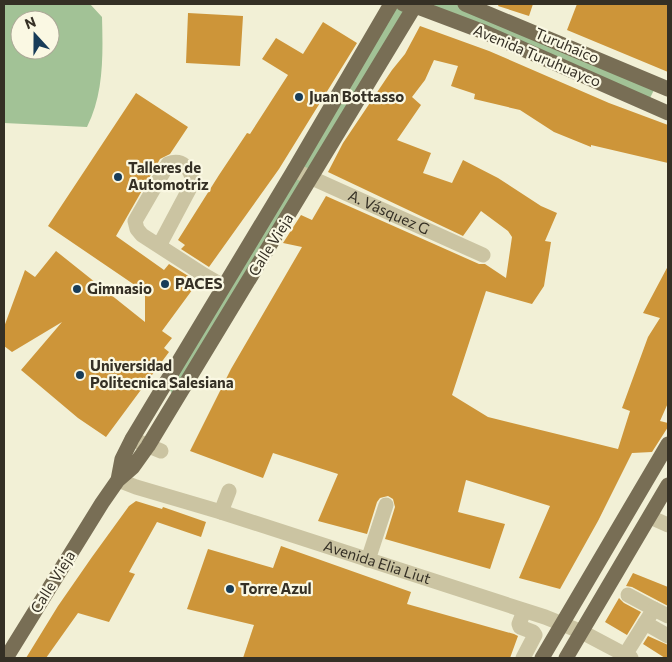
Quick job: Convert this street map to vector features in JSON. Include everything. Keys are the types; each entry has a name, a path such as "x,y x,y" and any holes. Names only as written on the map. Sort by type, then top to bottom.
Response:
{"main road":[{"name":"Calle Vieja","path":"118,480 122,458 132,439 294,170 391,4"},
{"name":"Calle Vieja","path":"6,658 118,480 155,448 228,315 311,179 411,4"},
{"name":"Avenida Turuhuayco","path":"411,4 484,32 668,113"},
{"name":"Turuhaico","path":"465,4 663,87"},
{"path":"649,105 663,87"},
{"path":"542,658 668,444"},
{"path":"566,658 668,485"}],"street":[{"path":"159,246 193,182 192,174 182,163 174,162 168,164 135,221 137,228 142,235 159,246 223,286"},
{"name":"A. Vásquez G","path":"294,170 483,255"},
{"path":"257,230 274,240"},
{"path":"210,307 228,315"},
{"path":"132,439 155,448"},
{"name":"Avenida Elia Liut","path":"118,480 563,623 628,657"},
{"path":"220,512 229,491"},
{"path":"368,560 386,505"},
{"path":"650,517 668,525"},
{"path":"628,594 668,616"},
{"path":"628,657 654,609"},
{"path":"524,611 519,624 520,627 533,632 535,635 524,658"},
{"path":"645,623 668,636"}],"green space":[{"path":"4,4 90,4 102,17 101,74 97,101 87,127 4,123"},
{"path":"391,4 415,6 172,394 169,388"},
{"path":"418,4 460,4 656,86 648,102"}],"building":[{"path":"499,4 533,4 529,16 498,6"},
{"path":"577,4 668,4 668,72 567,30"},
{"path":"188,13 243,16 240,66 186,63"},
{"path":"323,22 357,43 279,169 209,267 181,249 185,245 178,240 247,133 250,134 288,75 262,59 276,38 303,54"},
{"path":"420,26 489,51 609,103 668,125 668,163 591,145 591,147 554,132 520,110 474,99 475,94 451,86 458,66 434,60 425,80 412,97 421,105 397,140 431,153 423,173 452,183 463,160 498,178 541,206 557,213 545,241 551,242 544,286 532,304 486,291 452,395 488,417 618,449 630,411 622,408 648,337 660,318 643,313 668,266 668,403 660,421 668,423 668,427 652,452 632,453 598,521 560,589 519,578 550,506 466,480 458,512 505,524 490,569 385,539 395,507 393,499 388,496 380,498 377,502 367,534 318,521 338,474 273,453 263,478 190,451 231,369 302,247 283,243 301,215 312,220 326,196 479,264 485,264 506,278 512,237 508,231 481,211 463,236 328,172 343,143 392,70 405,54"},
{"path":"136,93 188,127 170,154 160,159 116,236 164,270 169,264 198,282 162,331 172,338 164,348 169,352 106,437 78,418 21,370 62,322 12,352 4,346 4,327 25,270 35,277 56,251 145,322 145,292 48,226"},
{"path":"136,501 162,509 163,507 206,522 201,537 157,522 129,572 135,574 109,622 78,613 46,658 26,658 58,606 92,557 129,506"},
{"path":"281,546 411,592 407,604 514,634 518,636 510,658 243,658 254,625 187,609 208,549 273,568"},
{"path":"633,573 668,587 668,606 632,587 626,586"},
{"path":"619,598 624,603 641,612 627,635 605,622"},
{"path":"648,636 668,645 668,658 643,644"}],"place":[{"name":"Juan Bottasso","path":"299,97"},
{"name":"Talleres de Automotriz","path":"118,177"},
{"name":"PACES","path":"165,284"},
{"name":"Gimnasio","path":"77,289"},
{"name":"Universidad Politecnica Salesiana","path":"80,375"},
{"name":"Torre Azul","path":"230,589"}]}
